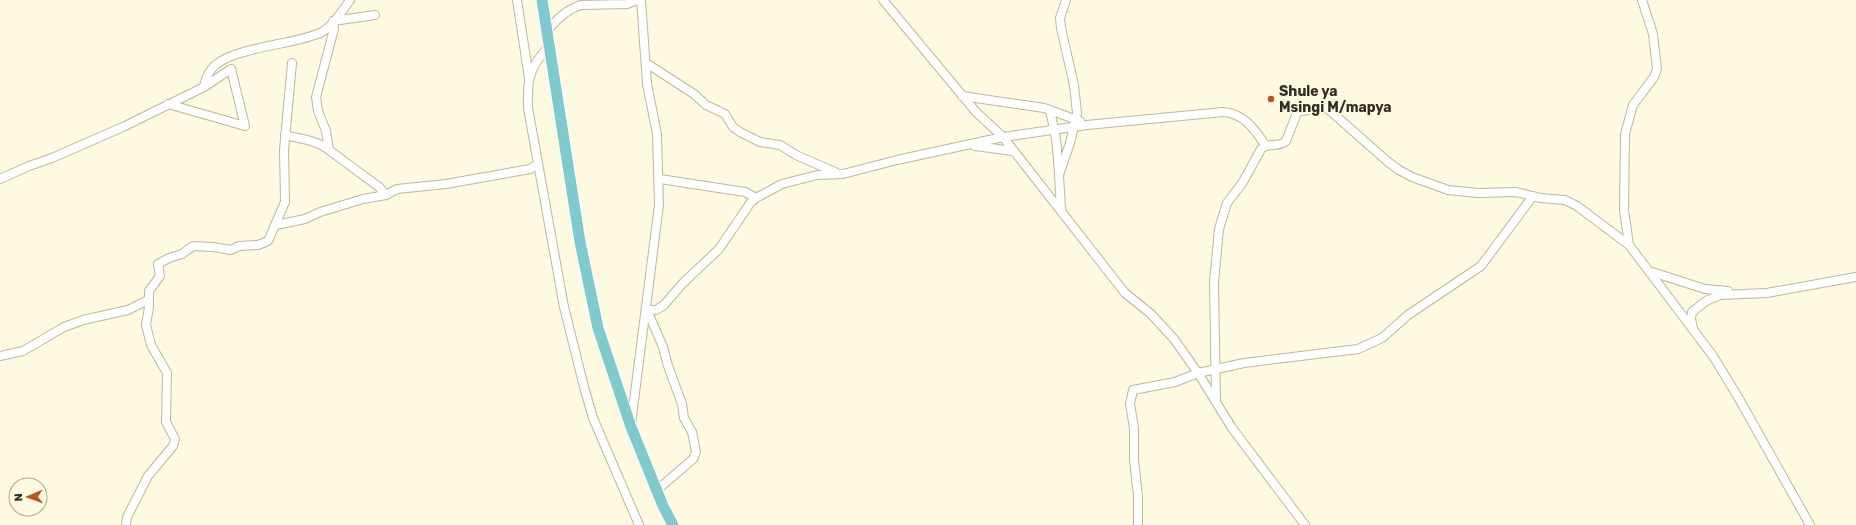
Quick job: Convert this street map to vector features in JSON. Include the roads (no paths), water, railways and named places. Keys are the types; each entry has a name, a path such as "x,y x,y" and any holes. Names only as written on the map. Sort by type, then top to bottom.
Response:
{"main road":[{"path":"542,0 580,242 598,328 631,427 673,525"}],"street":[{"path":"204,87 209,72 218,64 236,54 263,46 307,39 324,31 334,21 350,0"},
{"path":"517,0 529,78"},
{"path":"547,30 560,16 574,7 581,5 626,4 637,0"},
{"path":"631,427 660,206 657,134 648,84 641,0"},
{"path":"883,0 962,96 988,125 1003,137 1125,292 1160,322 1198,373 1232,428 1305,525"},
{"path":"1059,175 1074,123 1076,98 1068,52 1061,28 1060,18 1066,0"},
{"path":"1629,246 1624,210 1625,134 1633,105 1654,77 1657,69 1653,34 1642,0"},
{"path":"334,21 375,15"},
{"path":"329,150 326,131 318,111 316,96 334,29 334,21"},
{"path":"549,47 539,57 529,78 527,88 528,108 564,307 593,418 639,525"},
{"path":"126,525 127,517 148,476 173,446 175,439 166,422 167,373 151,345 146,328 149,291 160,276 158,264 164,260 182,254 195,246 231,250 239,246 258,245 268,241 285,202 283,175 292,63"},
{"path":"646,63 694,94 706,105 725,114 733,127 740,132 760,142 780,145 825,169 843,174"},
{"path":"0,179 29,166 67,152 168,104 204,87 231,69 245,126 168,104"},
{"path":"962,96 1050,110 1074,123 1087,125 1230,113 1244,120 1253,127 1266,146"},
{"path":"1216,401 1217,369 1214,282 1219,229 1227,203 1243,182 1261,149 1266,146 1278,145 1285,142 1295,116 1299,112 1328,108 1387,161 1412,177 1448,190 1478,193 1516,192 1571,202 1629,246 1713,356 1735,390 1810,525"},
{"path":"1050,110 1055,129 1061,211"},
{"path":"646,310 662,308 683,283 716,252 740,216 756,198 782,184 818,175 843,174 897,160 1003,137 1055,129 1074,123"},
{"path":"285,136 312,141 323,145 379,187 386,195"},
{"path":"968,145 1013,151"},
{"path":"276,225 305,219 320,212 363,199 386,195 397,189 446,184 530,169 538,164"},
{"path":"660,179 745,192 756,198"},
{"path":"1138,525 1138,496 1134,460 1134,428 1130,404 1131,393 1135,389 1175,382 1198,373 1257,361 1358,350 1372,344 1382,338 1408,315 1481,266 1533,196"},
{"path":"1649,271 1704,289 1740,293"},
{"path":"1693,329 1691,320 1692,312 1706,300 1720,295 1767,293 1856,277"},
{"path":"0,356 23,351 64,327 83,320 128,310 148,300"},
{"path":"646,310 663,347 668,366 682,404 684,418 692,432 696,452 695,458 657,490"}],"place":[{"name":"Shule ya Msingi M/mapya","path":"1271,99"}]}
